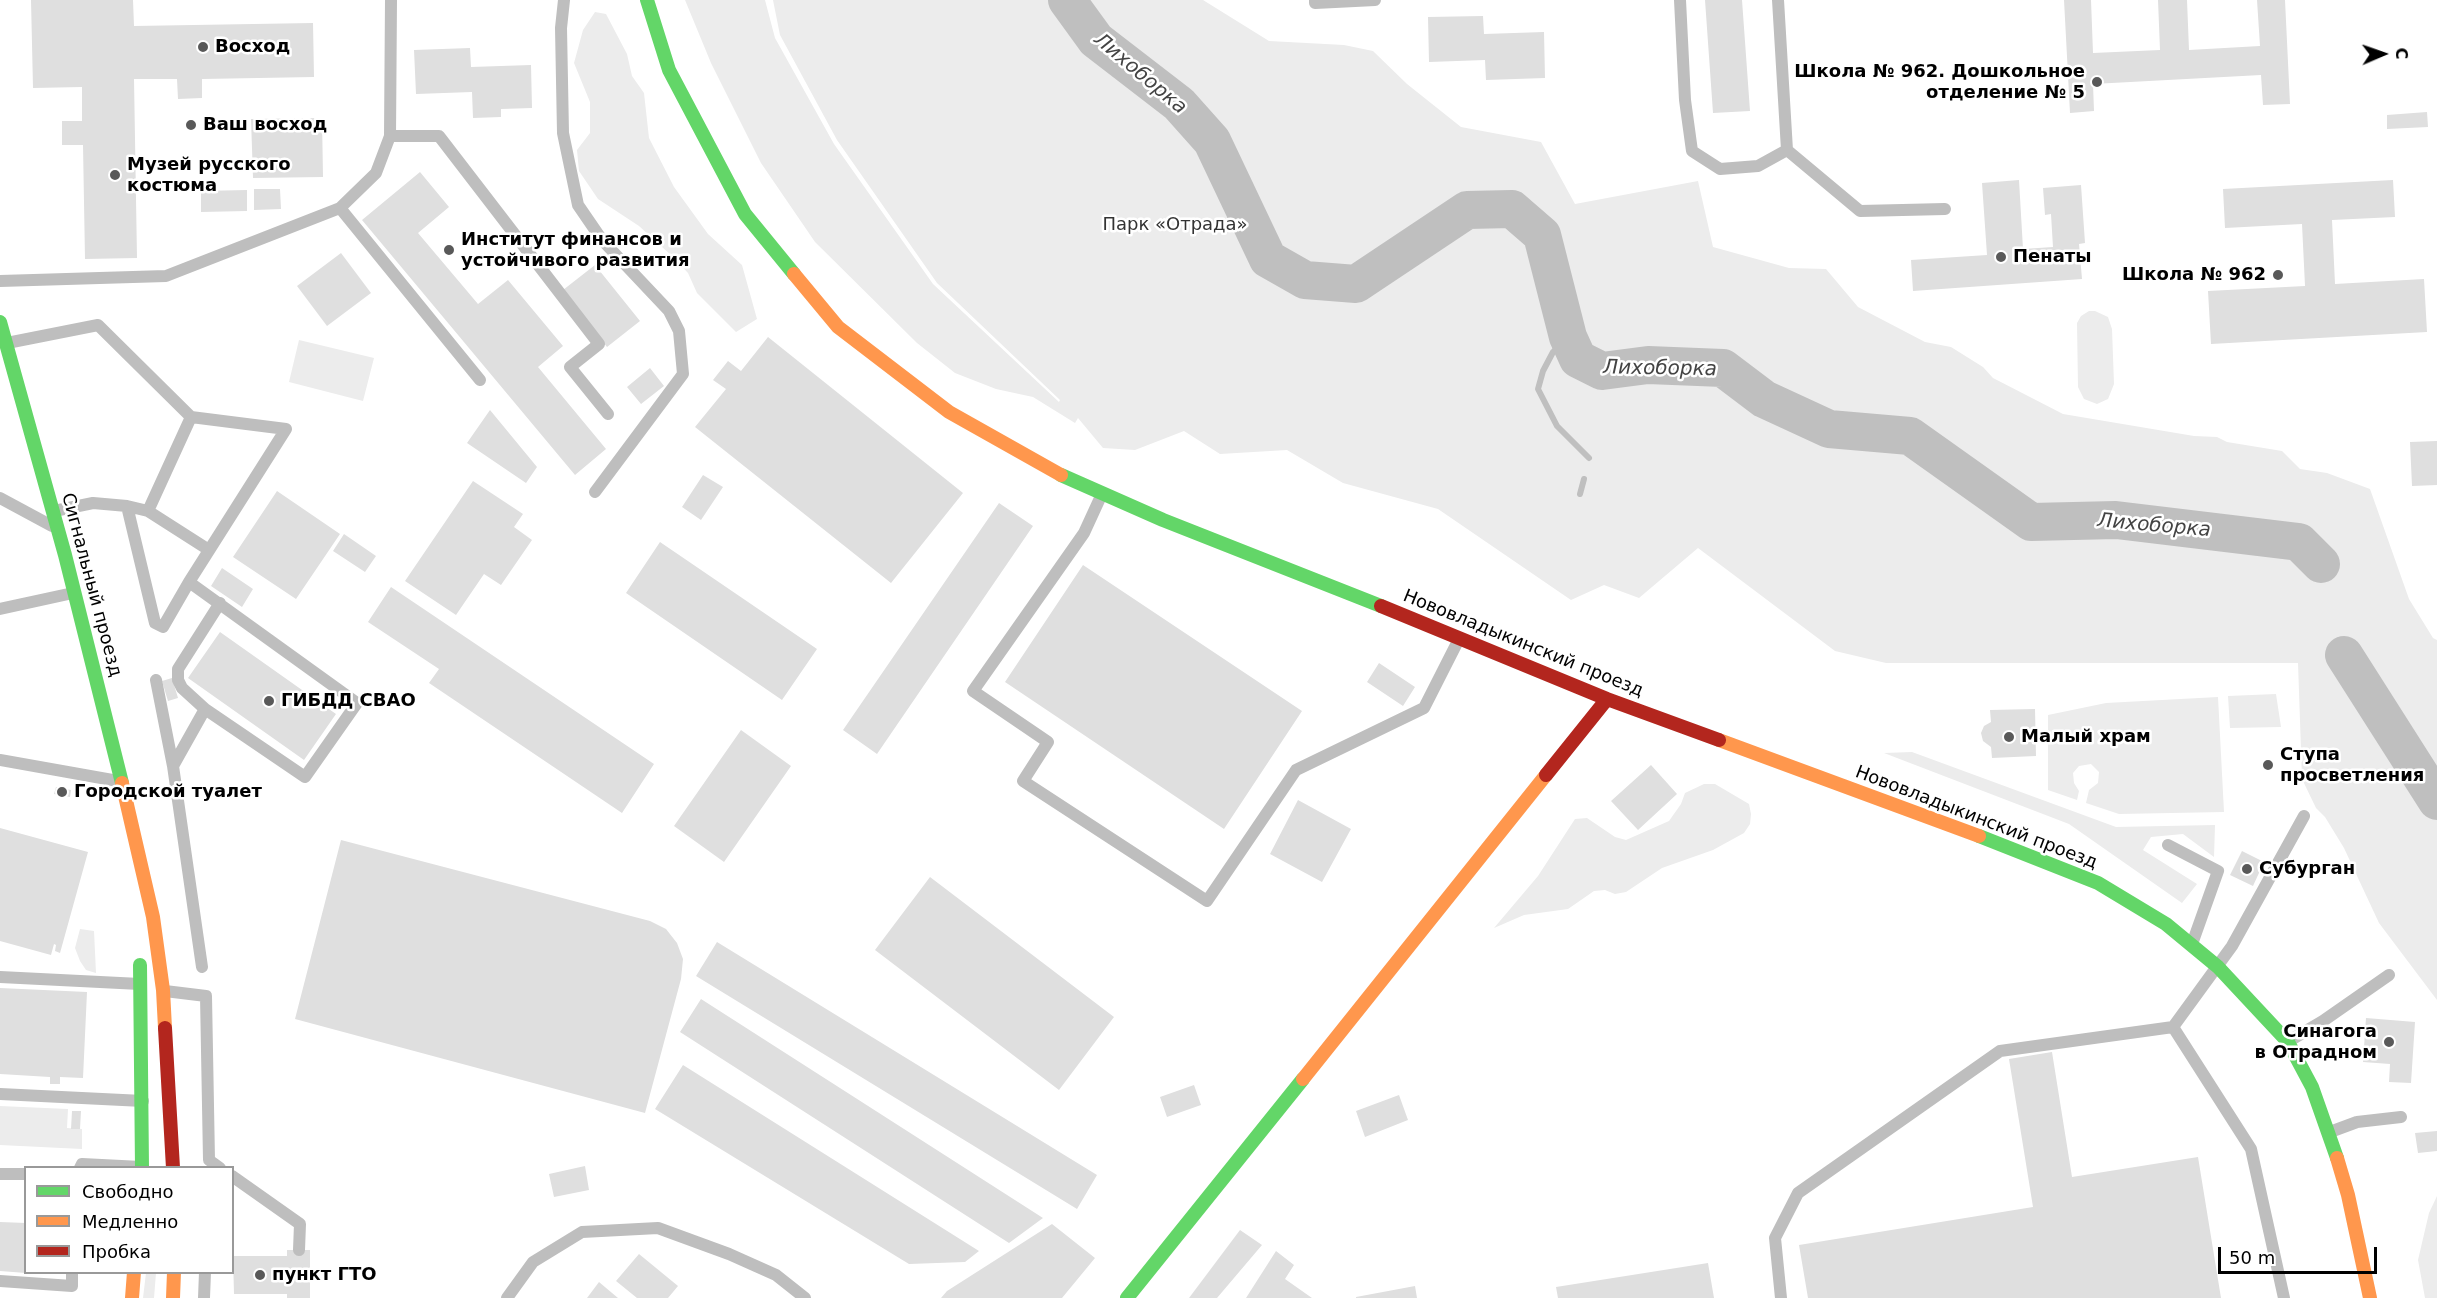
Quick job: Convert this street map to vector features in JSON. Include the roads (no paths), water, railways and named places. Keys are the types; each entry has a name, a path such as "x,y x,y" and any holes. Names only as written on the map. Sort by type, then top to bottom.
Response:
{"street":[{"name":"Нововладыкинский проезд","path":"647,0 669,70 745,214 838,327 949,412 1051,471 1162,520 1607,699 2098,883 2166,924 2218,967 2288,1042 2312,1087 2329,1132 2348,1196 2370,1298"},
{"name":"Сигнальный проезд","path":"0,322 58,529 122,782 153,917 163,990 173,1166"},
{"path":"1127,1298 1607,699"},
{"name":"Сигнальный проезд","path":"140,859 141,932"},
{"path":"141,953 144,1101 142,1166"},
{"path":"132,1298 134,1274"},
{"path":"172,1298 174,1274"}],"lane":[{"path":"0,282 166,276 340,208 376,173 390,136 391,0"},
{"path":"564,0 561,28 563,133 578,205 602,240 669,311 679,332 683,374 594,492"},
{"path":"1315,0 1315,3 1375,0"},
{"path":"1680,0 1686,100 1692,151 1720,169 1758,166 1787,150"},
{"path":"1778,0 1787,150 1860,211 1945,209"},
{"path":"390,136 439,136 598,344 570,367 608,414"},
{"path":"340,208 480,380"},
{"path":"6,344 98,325 191,417 286,429 163,627 155,623 127,506"},
{"path":"148,511 191,417"},
{"path":"1102,494 1084,532 973,691 1048,742 1023,781 1207,901 1296,770 1424,708 1460,638"},
{"path":"0,498 58,529"},
{"path":"53,512 93,503 127,506 148,511 209,550"},
{"path":"189,582 220,603 357,703 304,777 205,708 182,688 178,680 178,669 220,603"},
{"path":"0,609 74,592"},
{"path":"156,680 173,766 202,967"},
{"path":"173,766 205,708"},
{"path":"0,760 122,782"},
{"path":"1781,1298 1775,1238 1798,1193 2000,1051 2172,1027 2232,946 2304,816"},
{"path":"2168,845 2218,871 2192,946"},
{"path":"2288,1042 2323,1021 2389,975"},
{"path":"0,977 140,984"},
{"path":"163,990 206,996 209,1164"},
{"path":"2172,1027 2251,1149 2284,1298"},
{"path":"0,1094 144,1101"},
{"path":"2329,1132 2357,1122 2401,1117"},
{"path":"81,1166 82,1164 122,1166"},
{"path":"0,1174 24,1174"},
{"path":"234,1177 300,1224 299,1250"},
{"path":"507,1298 533,1262 582,1232 658,1228 729,1254 776,1275 805,1298"},
{"path":"0,1281 72,1286 72,1274"},
{"path":"204,1298 205,1274"}],"waterway":[{"name":"Лихоборка","path":"1067,0 1096,40 1179,104 1212,141 1268,259 1305,280 1356,284 1467,210 1512,209 1542,235 1568,337 1578,359 1602,371 1648,365 1723,368 1764,399 1829,429 1910,436 2031,522 2116,520 2299,542 2321,564"},
{"path":"1568,337 1553,352 1543,371 1538,389 1557,426 1589,458"},
{"path":"1580,494 1584,479"},
{"name":"Лихоборка","path":"2344,655 2437,801"}],"place":[{"name":"Восход","path":"203,47"},
{"name":"Школа № 962. Дошкольное отделение № 5","path":"2097,82"},
{"name":"Ваш восход","path":"191,125"},
{"name":"Музей русского костюма","path":"115,175"},
{"name":"Институт финансов и устойчивого развития","path":"449,250"},
{"name":"Пенаты","path":"2001,257"},
{"name":"Школа № 962","path":"2278,275"},
{"name":"ГИБДД СВАО","path":"269,701"},
{"name":"Малый храм","path":"2009,737"},
{"name":"Ступа просветления","path":"2268,765"},
{"name":"Городской туалет","path":"62,792"},
{"name":"Субурган","path":"2247,869"},
{"name":"Синагога в Отрадном","path":"2389,1042"},
{"name":"пункт ГТО","path":"260,1275"}],"park label":[{"name":"Парк «Отрада»","path":"1175,225"}]}
